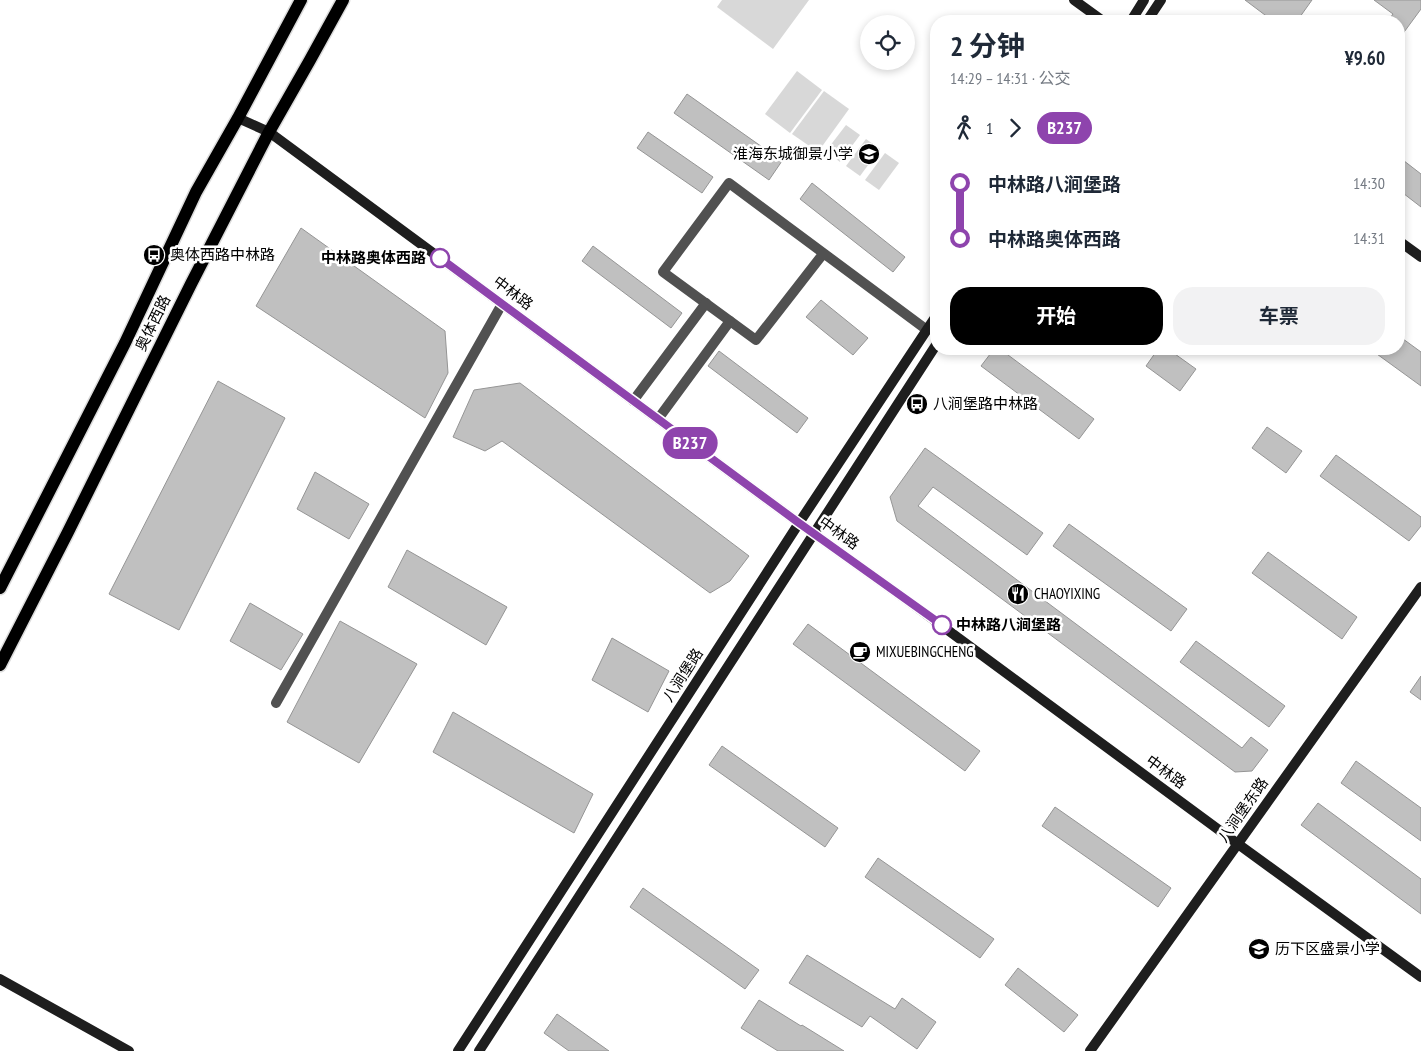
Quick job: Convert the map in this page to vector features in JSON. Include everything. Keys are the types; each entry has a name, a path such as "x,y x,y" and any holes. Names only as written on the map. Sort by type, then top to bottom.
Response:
{"main road":[{"name":"奥体西路","path":"0,588 125,343 196,192 301,0"},
{"name":"奥体西路","path":"0,665 269,132 342,0"}],"street":[{"path":"1074,0 1095,15"},
{"path":"1135,15 1144,0"},
{"path":"1151,15 1161,0"},
{"name":"中林路","path":"238,118 269,132 799,523 1421,977"},
{"path":"823,254 756,340 663,272 729,183 927,330"},
{"path":"1405,245 1421,257"},
{"path":"634,401 706,303"},
{"path":"276,703 502,304"},
{"path":"658,419 730,321"},
{"name":"八涧堡路","path":"458,1051 799,523 930,325"},
{"path":"479,1051 930,354"},
{"name":"八涧堡东路","path":"1090,1051 1421,587"},
{"path":"0,979 129,1051"}],"shaded area":[{"path":"722,0 809,0 773,49 717,7"},
{"path":"797,71 822,90 790,133 765,114"},
{"path":"824,91 849,109 818,152 792,134"},
{"path":"846,125 860,135 840,162 826,151"},
{"path":"866,139 880,149 860,176 846,166"},
{"path":"885,153 899,163 879,190 865,180"}],"building":[{"path":"1245,0 1312,0 1301,15 1265,15"},
{"path":"1374,0 1421,0 1421,9 1405,31 1405,15 1393,14"},
{"path":"687,94 782,161 769,180 674,113"},
{"path":"648,132 713,177 702,193 637,148"},
{"path":"1405,162 1421,174 1421,207 1405,195"},
{"path":"812,183 905,257 893,272 800,199"},
{"path":"301,228 445,331 448,373 425,418 256,306"},
{"path":"593,246 682,313 671,328 582,261"},
{"path":"821,300 868,338 853,355 806,317"},
{"path":"1405,340 1421,352 1421,386 1378,355 1405,355"},
{"path":"719,351 808,418 797,433 708,366"},
{"path":"989,355 1008,355 1094,419 1079,439 981,366"},
{"path":"1154,355 1176,355 1196,369 1180,391 1146,366"},
{"path":"218,381 285,418 179,630 109,594"},
{"path":"520,383 749,556 730,581 710,593 502,441 485,451 453,437 474,390"},
{"path":"1267,427 1302,451 1286,473 1252,448"},
{"path":"925,448 1043,533 1027,555 933,487 918,506 1242,748 1251,737 1268,750 1252,771 1235,772 897,521 890,497"},
{"path":"1336,455 1421,517 1421,526 1409,541 1320,476"},
{"path":"315,472 369,504 349,539 297,509"},
{"path":"1069,524 1187,609 1171,631 1053,546"},
{"path":"407,550 507,607 486,645 388,587"},
{"path":"1268,552 1357,617 1342,639 1252,573"},
{"path":"250,603 303,634 281,670 230,641"},
{"path":"340,621 417,664 359,763 287,722"},
{"path":"808,624 980,751 965,771 793,644"},
{"path":"612,638 669,671 648,712 592,680"},
{"path":"1196,641 1285,706 1269,727 1180,662"},
{"path":"1421,676 1421,700 1410,692"},
{"path":"453,712 593,794 574,833 433,752"},
{"path":"722,746 838,828 825,847 709,765"},
{"path":"1356,761 1421,808 1421,841 1341,783"},
{"path":"1318,803 1421,879 1421,914 1301,825"},
{"path":"1055,807 1171,888 1158,907 1042,826"},
{"path":"878,858 994,939 980,958 865,877"},
{"path":"643,888 759,970 745,989 630,907"},
{"path":"807,955 895,1009 902,998 936,1022 917,1049 870,1016 862,1027 789,983"},
{"path":"1018,968 1078,1015 1064,1032 1005,985"},
{"path":"759,1000 844,1051 778,1051 741,1028"},
{"path":"557,1014 609,1051 569,1051 544,1033"}],"bus line":[{"name":"B237","path":"440,258 799,523 942,625"}],"place":[{"name":"淮海东城御景小学","path":"869,154"},
{"name":"奥体西路中林路","path":"154,255"},
{"name":"中林路奥体西路","path":"440,258"},
{"name":"八涧堡路中林路","path":"917,404"},
{"name":"CHAOYIXING","path":"1018,594"},
{"name":"中林路八涧堡路","path":"942,625"},
{"name":"MIXUEBINGCHENG","path":"860,652"},
{"name":"历下区盛景小学","path":"1259,949"}]}
